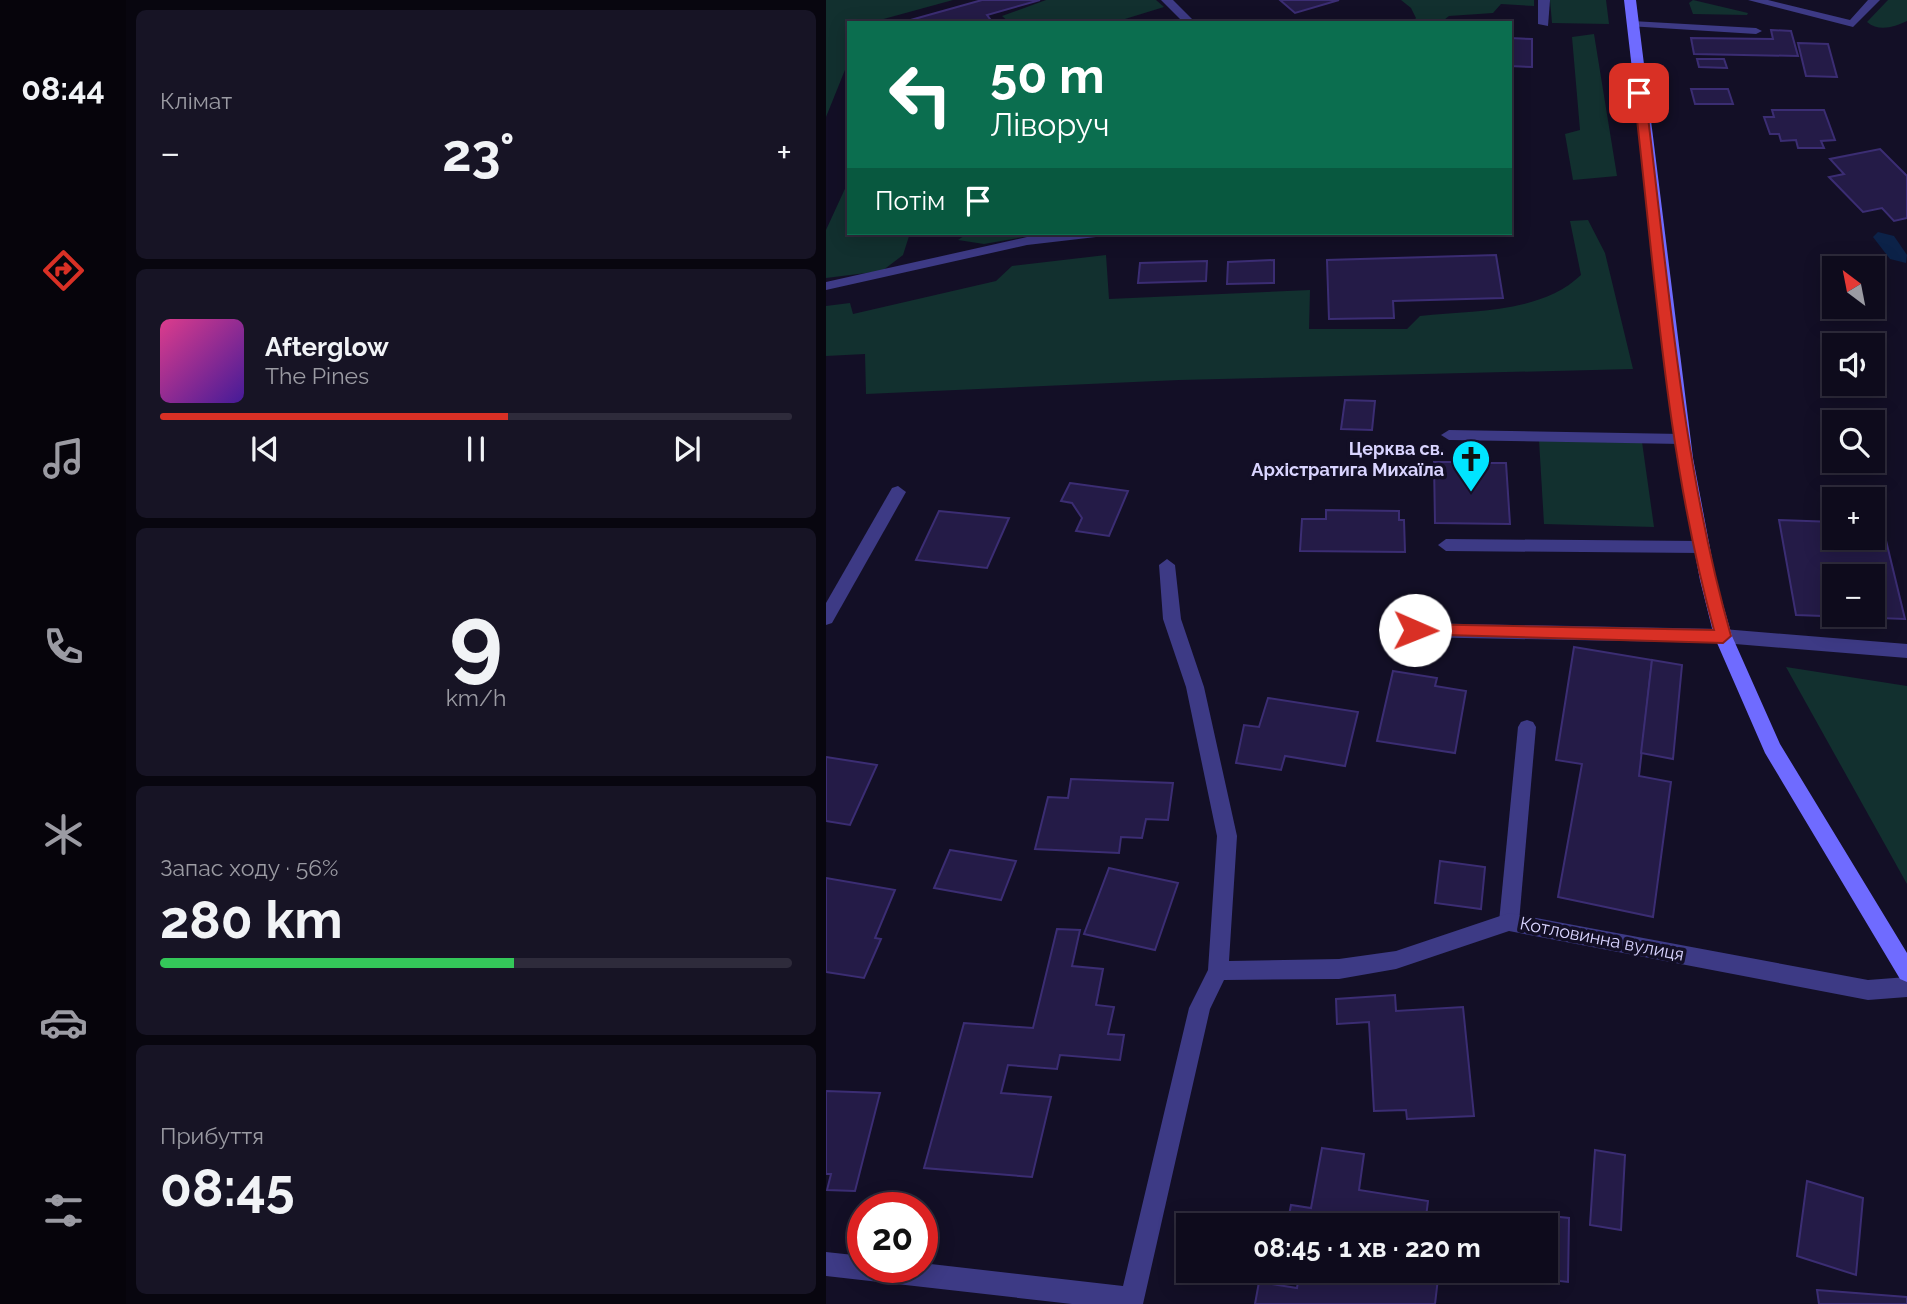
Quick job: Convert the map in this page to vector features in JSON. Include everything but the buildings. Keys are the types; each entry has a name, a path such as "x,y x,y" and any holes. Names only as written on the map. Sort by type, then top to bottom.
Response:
{"street":[{"path":"1167,0 1189,21"},
{"path":"1544,0 1544,24"},
{"path":"1630,0 1682,439 1702,547 1723,636 1772,748 1907,972"},
{"path":"1754,0 1853,24 1874,0"},
{"path":"1632,24 1756,30"},
{"path":"826,286 1027,241 1079,235"},
{"path":"1449,435 1682,439"},
{"path":"826,618 898,492"},
{"path":"1446,545 1702,547"},
{"path":"826,1264 1132,1301 1200,1008 1218,971 1227,836 1195,687 1172,619 1167,565"},
{"path":"1415,630 1723,636 1907,650"},
{"path":"1509,922 1527,727"},
{"name":"Котловинна вулиця","path":"1218,971 1339,969 1396,960 1509,922 1868,990 1907,987"}],"green space":[{"path":"826,0 953,0 876,21 847,21 847,65 826,117"},
{"path":"1046,0 1156,0 1164,7 1118,21 1008,21 1002,16"},
{"path":"1401,0 1534,0 1534,6 1501,4 1493,13 1449,16 1443,21 1414,21 1416,18 1411,8"},
{"path":"1550,0 1606,0 1609,24 1552,23"},
{"path":"1693,0 1748,13 1693,14 1689,3"},
{"path":"1888,0 1907,0 1907,21 1882,28 1867,22"},
{"path":"1594,34 1617,176 1573,180 1565,134 1580,130 1572,37"},
{"path":"847,184 847,235 909,235 903,255 882,271 826,278 826,230"},
{"path":"1588,220 1605,253 1633,369 1179,380 866,394 865,354 826,356 826,306 850,303 853,314 996,281 1012,266 1106,255 1109,299 1310,290 1309,329 1407,329 1420,316 1483,311 1526,304 1564,288 1581,275 1570,221"},
{"path":"965,235 1035,235 984,244 958,240"},
{"path":"1539,440 1642,442 1654,527 1544,524"},
{"path":"1786,667 1907,686 1907,884"}],"water":[{"path":"1878,232 1894,236 1907,255 1906,263 1890,259 1873,237"}],"place":[{"name":"Церква св. Архістратига Михаїла","path":"1471,493"}],"route":[{"path":"1415,630 1723,636 1708,580 1685,458 1639,93"}]}
